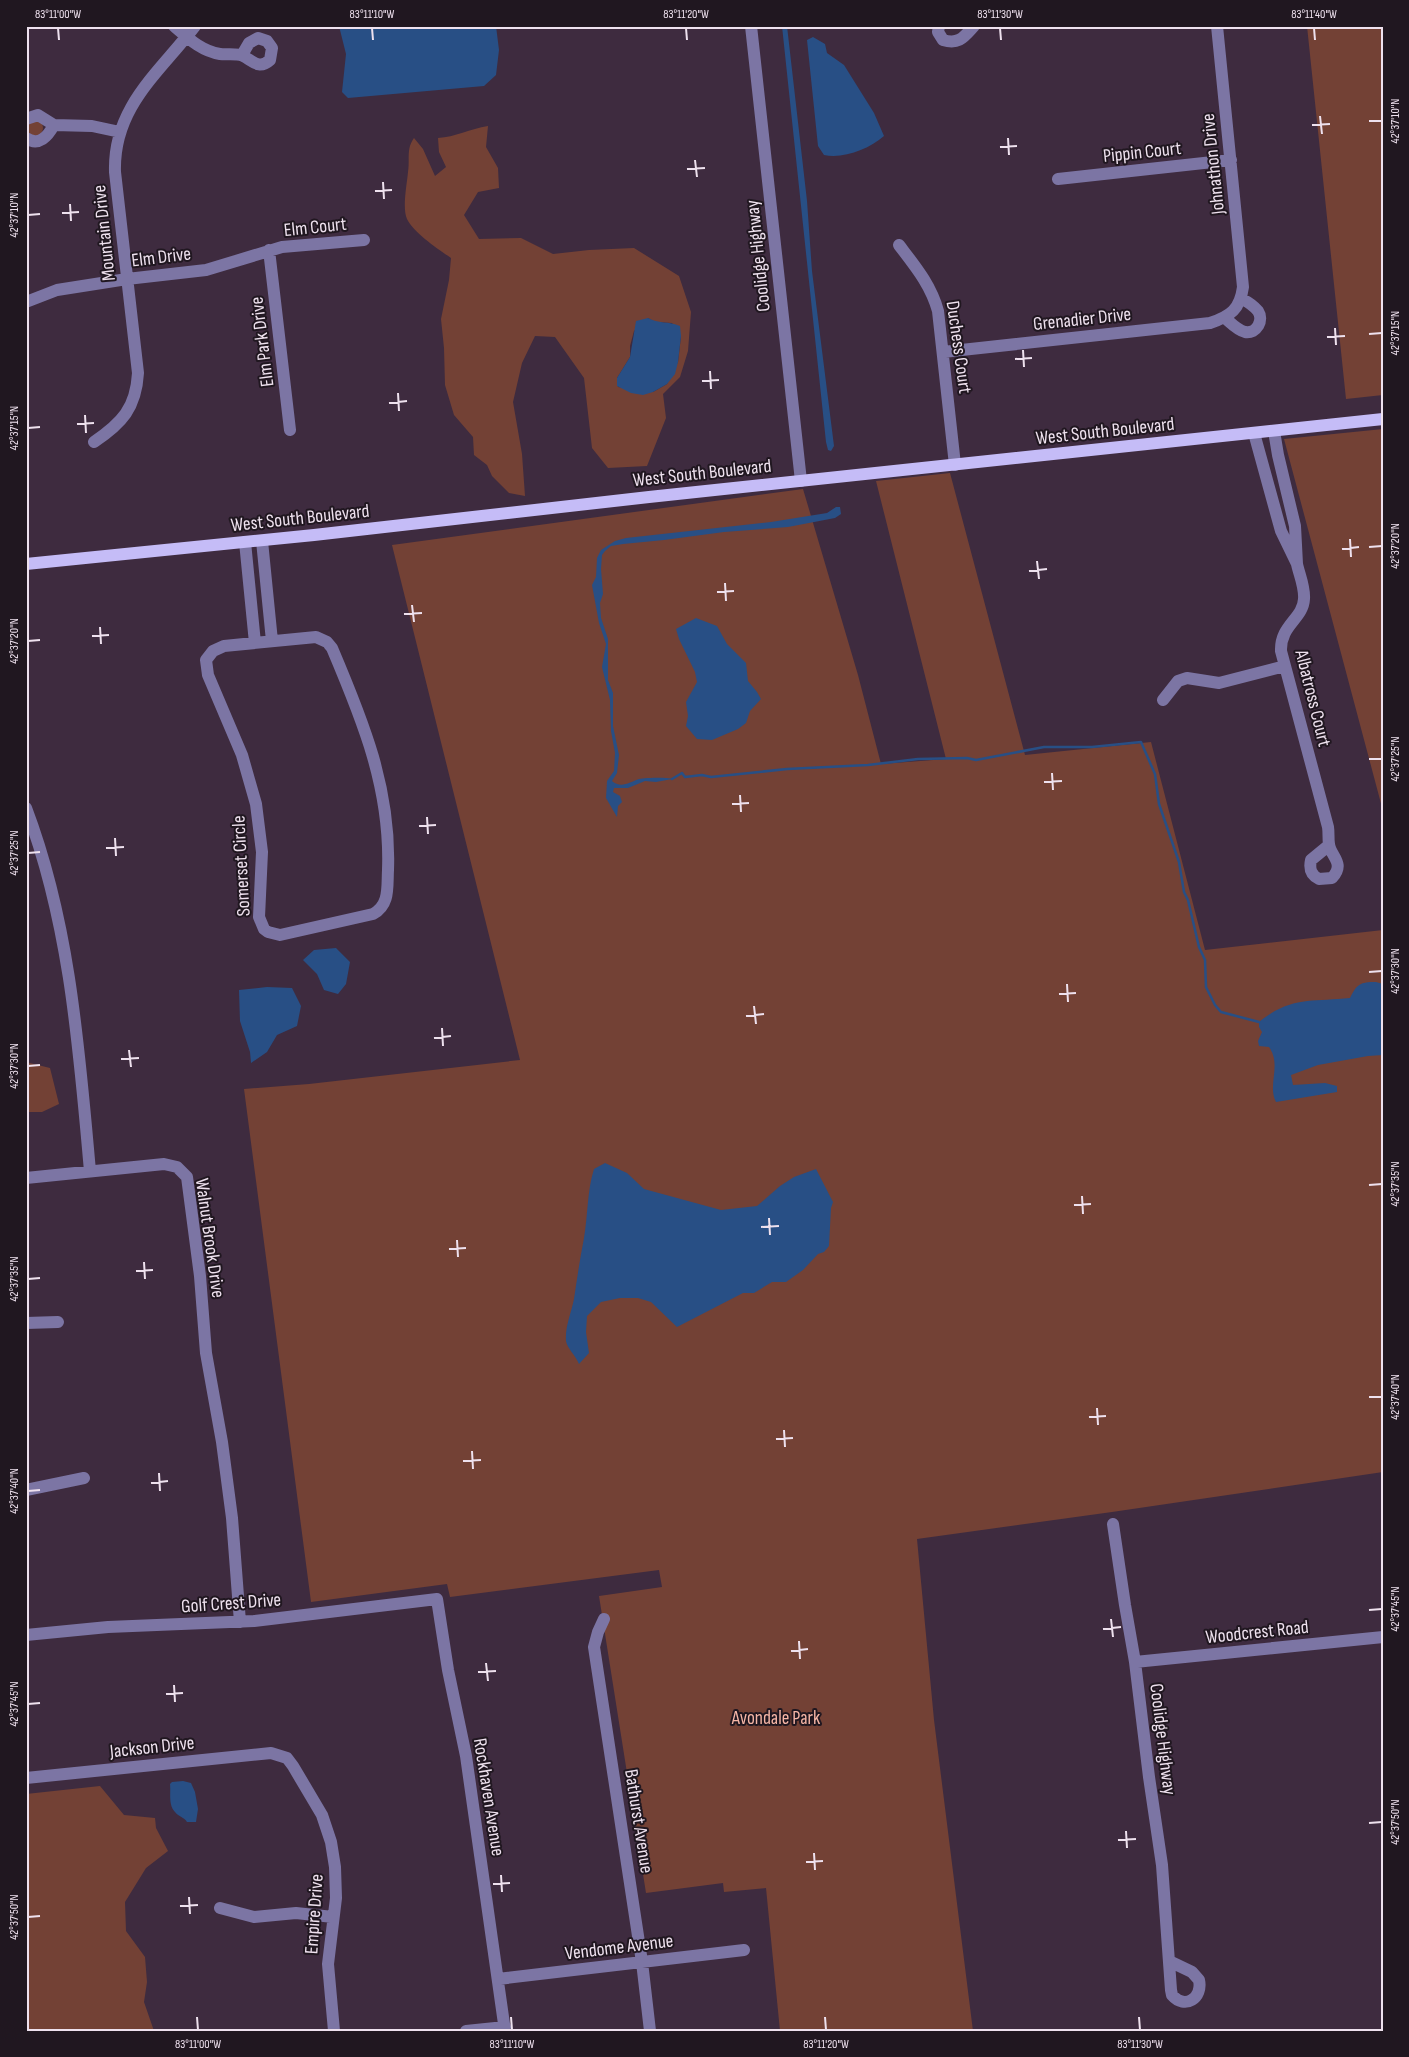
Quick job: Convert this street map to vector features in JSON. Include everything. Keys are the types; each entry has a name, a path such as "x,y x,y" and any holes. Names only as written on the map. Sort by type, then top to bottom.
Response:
{"main road":[{"name":"West South Boulevard","path":"26,564 262,541 1383,419"}],"street":[{"path":"174,26 199,46 210,51 226,55 242,55"},
{"name":"Mountain Drive","path":"94,442 121,421 132,404 138,373 115,172 116,146 127,112 142,90 195,26"},
{"name":"Coolidge Highway","path":"751,26 801,481"},
{"path":"939,26 938,32 943,40 952,43 960,40 974,26"},
{"name":"Johnathon Drive","path":"1217,26 1243,287 1239,304"},
{"path":"26,119 38,115 54,126 92,126 120,132"},
{"path":"26,138 33,142 42,140 54,126"},
{"name":"Pippin Court","path":"1058,179 1231,160"},
{"name":"Elm Court","path":"269,250 364,240"},
{"name":"Duchess Court","path":"899,245 934,294 938,311 955,465"},
{"name":"Elm Drive","path":"26,302 57,290 127,279 206,270 269,250"},
{"name":"Elm Park Drive","path":"269,250 290,430"},
{"path":"1225,318 1236,328 1245,332 1251,332 1258,327 1261,320 1259,312 1251,304 1239,304"},
{"name":"Grenadier Drive","path":"943,352 1210,323 1225,318 1239,304"},
{"name":"Albatross Court","path":"1274,431 1295,526 1297,564 1304,597 1302,608 1282,636 1282,652 1328,827 1328,846"},
{"name":"Albatross Court","path":"1254,433 1281,531 1297,564"},
{"path":"262,541 272,641"},
{"path":"245,542 255,643"},
{"name":"Somerset Circle","path":"316,637 327,642 332,648 360,712 376,762 388,843 387,896 378,912 280,935 264,929 259,918 262,852 256,804 247,771 206,669 208,657 218,648 255,643 316,637"},
{"path":"1163,700 1178,681 1187,678 1219,682 1285,666"},
{"path":"26,808 54,900 66,954 90,1171"},
{"name":"Walnut Brook Drive","path":"26,1178 164,1164 177,1167 187,1177 200,1276 206,1353 222,1442 232,1518 240,1622"},
{"path":"26,1323 58,1322"},
{"path":"26,1490 84,1478"},
{"name":"Coolidge Highway","path":"1113,1524 1135,1662 1165,1883 1169,1960"},
{"name":"Golf Crest Drive","path":"26,1635 108,1627 240,1622 437,1599"},
{"name":"Rockhaven Avenue","path":"437,1599 448,1670 466,1756 505,2029"},
{"name":"Bathurst Avenue","path":"604,1619 594,1647 642,1962 650,2031"},
{"name":"Woodcrest Road","path":"1135,1662 1383,1637"},
{"name":"Jackson Drive","path":"26,1778 271,1753 282,1754"},
{"name":"Empire Drive","path":"282,1754 304,1782 326,1827 335,1867 336,1898 328,1964 334,2031"},
{"path":"220,1908 254,1917 296,1913 334,1916"},
{"name":"Vendome Avenue","path":"498,1979 744,1950"},
{"path":"466,2031 505,2029"}],"green space":[{"path":"1307,26 1383,26 1383,395 1346,399"},
{"path":"35,120 43,128 35,136 27,128"},
{"path":"488,126 486,147 498,168 499,188 478,192 464,215 479,239 521,238 553,254 634,248 679,276 691,312 688,351 680,377 663,394 666,418 647,466 608,468 592,448 584,378 555,337 535,336 522,363 513,402 522,454 525,496 509,493 492,476 487,465 474,455 473,437 454,415 445,385 441,319 449,280 451,258 421,235 407,219 405,202 409,150 414,138 423,149 435,176 446,167 439,152 438,138","holes":["648,318 655,322 672,323 681,336 678,362 667,384 653,392 618,387 617,378 630,357 630,346 634,331"]},
{"path":"1383,429 1383,811 1284,439"},
{"name":"Avondale Park","path":"950,473 1025,755 1151,742 1205,950 1383,930 1383,1472 917,1539 934,1720 973,2031 780,2031 766,1888 724,1892 723,1883 646,1893 599,1596 662,1587 659,1570 450,1597 447,1584 311,1602 244,1089 309,1084 520,1060 392,545 803,489 858,675 881,764 946,759 876,481"},
{"path":"26,1062 50,1068 59,1104 42,1112 26,1112"},
{"path":"100,1786 124,1815 155,1818 156,1828 168,1851 146,1868 125,1902 126,1931 145,1957 147,1982 144,2002 154,2031 26,2031 26,1794"}],"water":[{"path":"339,26 496,26 499,50 496,75 484,86 348,98 342,92 346,54"},
{"path":"782,26 787,26 807,201 812,271 834,446 831,451 828,450 826,442"},
{"path":"813,37 825,44 827,53 844,65 874,113 884,136 864,149 840,156 832,156 824,155 818,146 807,40"},
{"path":"648,318 680,326 681,336 675,374 667,384 643,395 631,393 617,386 617,378 630,357 636,321"},
{"path":"836,507 840,507 841,514 835,518 788,527 724,532 623,544 611,546 602,555 603,594 600,603 601,618 608,639 608,680 613,693 613,726 619,755 617,773 612,781 622,785 639,779 672,779 656,782 645,781 628,788 614,788 613,792 620,796 622,802 618,806 617,817 606,798 607,781 614,771 615,753 611,731 610,700 602,667 606,644 599,623 592,585 596,577 597,558 601,550 615,541 626,538 771,522 827,513"},
{"path":"696,618 717,626 727,644 746,663 748,681 761,699 750,711 746,723 738,729 712,740 697,739 686,726 688,716 686,702 697,682 695,672 676,629"},
{"path":"336,948 350,962 346,984 338,994 324,990 317,974 303,960 314,950"},
{"path":"1376,982 1383,984 1383,1055 1318,1065 1291,1075 1293,1085 1325,1083 1337,1086 1337,1092 1276,1102 1273,1089 1275,1068 1273,1054 1269,1047 1259,1046 1258,1041 1262,1032 1259,1022 1281,1008 1292,1004 1313,1000 1350,998 1360,985"},
{"path":"267,987 292,988 301,1006 297,1026 277,1035 267,1052 251,1063 250,1052 240,1021 239,990"},
{"path":"605,1163 627,1173 644,1189 721,1210 757,1206 780,1186 794,1177 816,1169 833,1202 829,1246 824,1252 818,1254 803,1270 786,1282 772,1282 754,1293 743,1293 677,1327 651,1302 638,1298 620,1298 601,1302 587,1316 586,1332 589,1353 579,1364 567,1344 566,1330 574,1299 592,1177 594,1169"},
{"path":"183,1781 191,1783 195,1792 198,1809 196,1822 187,1822 171,1806 170,1784"}],"waterway":[{"path":"672,779 682,773 685,777 702,775 711,777 787,769 868,765 918,759 967,758 976,760 1044,747 1092,747 1141,742 1155,774 1159,804 1179,862 1184,892 1188,900 1199,947 1205,960 1206,987 1215,1005 1221,1012 1259,1022"}]}
